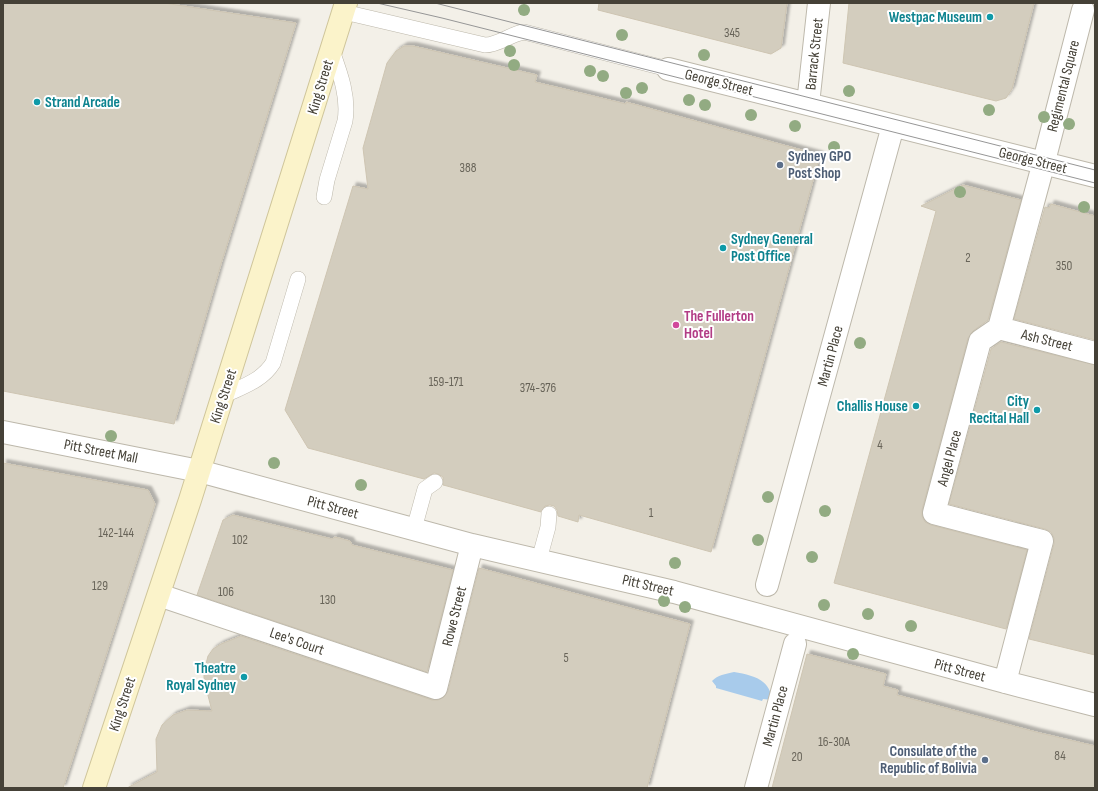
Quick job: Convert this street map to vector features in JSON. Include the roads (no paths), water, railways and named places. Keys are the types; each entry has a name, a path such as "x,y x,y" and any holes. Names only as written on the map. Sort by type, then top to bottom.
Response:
{"main road":[{"name":"King Street","path":"94,788 199,471 345,7"}],"street":[{"name":"Barrack Street","path":"808,104 819,3"},
{"name":"Regimental Square","path":"1044,163 1087,9"},
{"name":"George Street","path":"668,69 1095,176"},
{"name":"Martin Place","path":"767,585 893,126"},
{"path":"999,328 1044,163"},
{"name":"Angel Place","path":"999,328 980,341 934,514 1042,541 1005,682"},
{"name":"Ash Street","path":"999,328 1095,353"},
{"name":"Pitt Street Mall","path":"3,432 199,471"},
{"name":"Pitt Street","path":"199,471 472,545 674,592 1095,705"},
{"name":"Rowe Street","path":"436,688 472,545"},
{"name":"Lee's Court","path":"159,595 436,688"},
{"name":"Martin Place","path":"756,788 795,644"}],"lane":[{"name":"George Street","path":"345,7 485,45 492,45 524,32 668,69"},
{"path":"324,197 327,180 347,112 345,93 332,51"},
{"path":"223,396 260,379 270,368 273,363 298,279"},
{"path":"414,529 425,489 435,482"},
{"path":"539,560 548,527 549,514"}],"water":[{"path":"734,672 759,679 768,687 772,700 763,699 762,701 716,688 712,681 714,679"}],"tram line":[{"path":"377,3 442,18 1095,183"},
{"path":"435,3 1095,170"}],"place":[{"name":"Westpac Museum","path":"990,17"},
{"name":"Strand Arcade","path":"37,102"},
{"name":"Sydney GPO Post Shop","path":"780,165"},
{"name":"Sydney General Post Office","path":"723,248"},
{"name":"The Fullerton Hotel","path":"676,325"},
{"name":"Challis House","path":"916,406"},
{"name":"City Recital Hall","path":"1037,410"},
{"name":"Theatre Royal Sydney","path":"244,677"},
{"name":"Consulate of the Republic of Bolivia","path":"985,760"}]}
